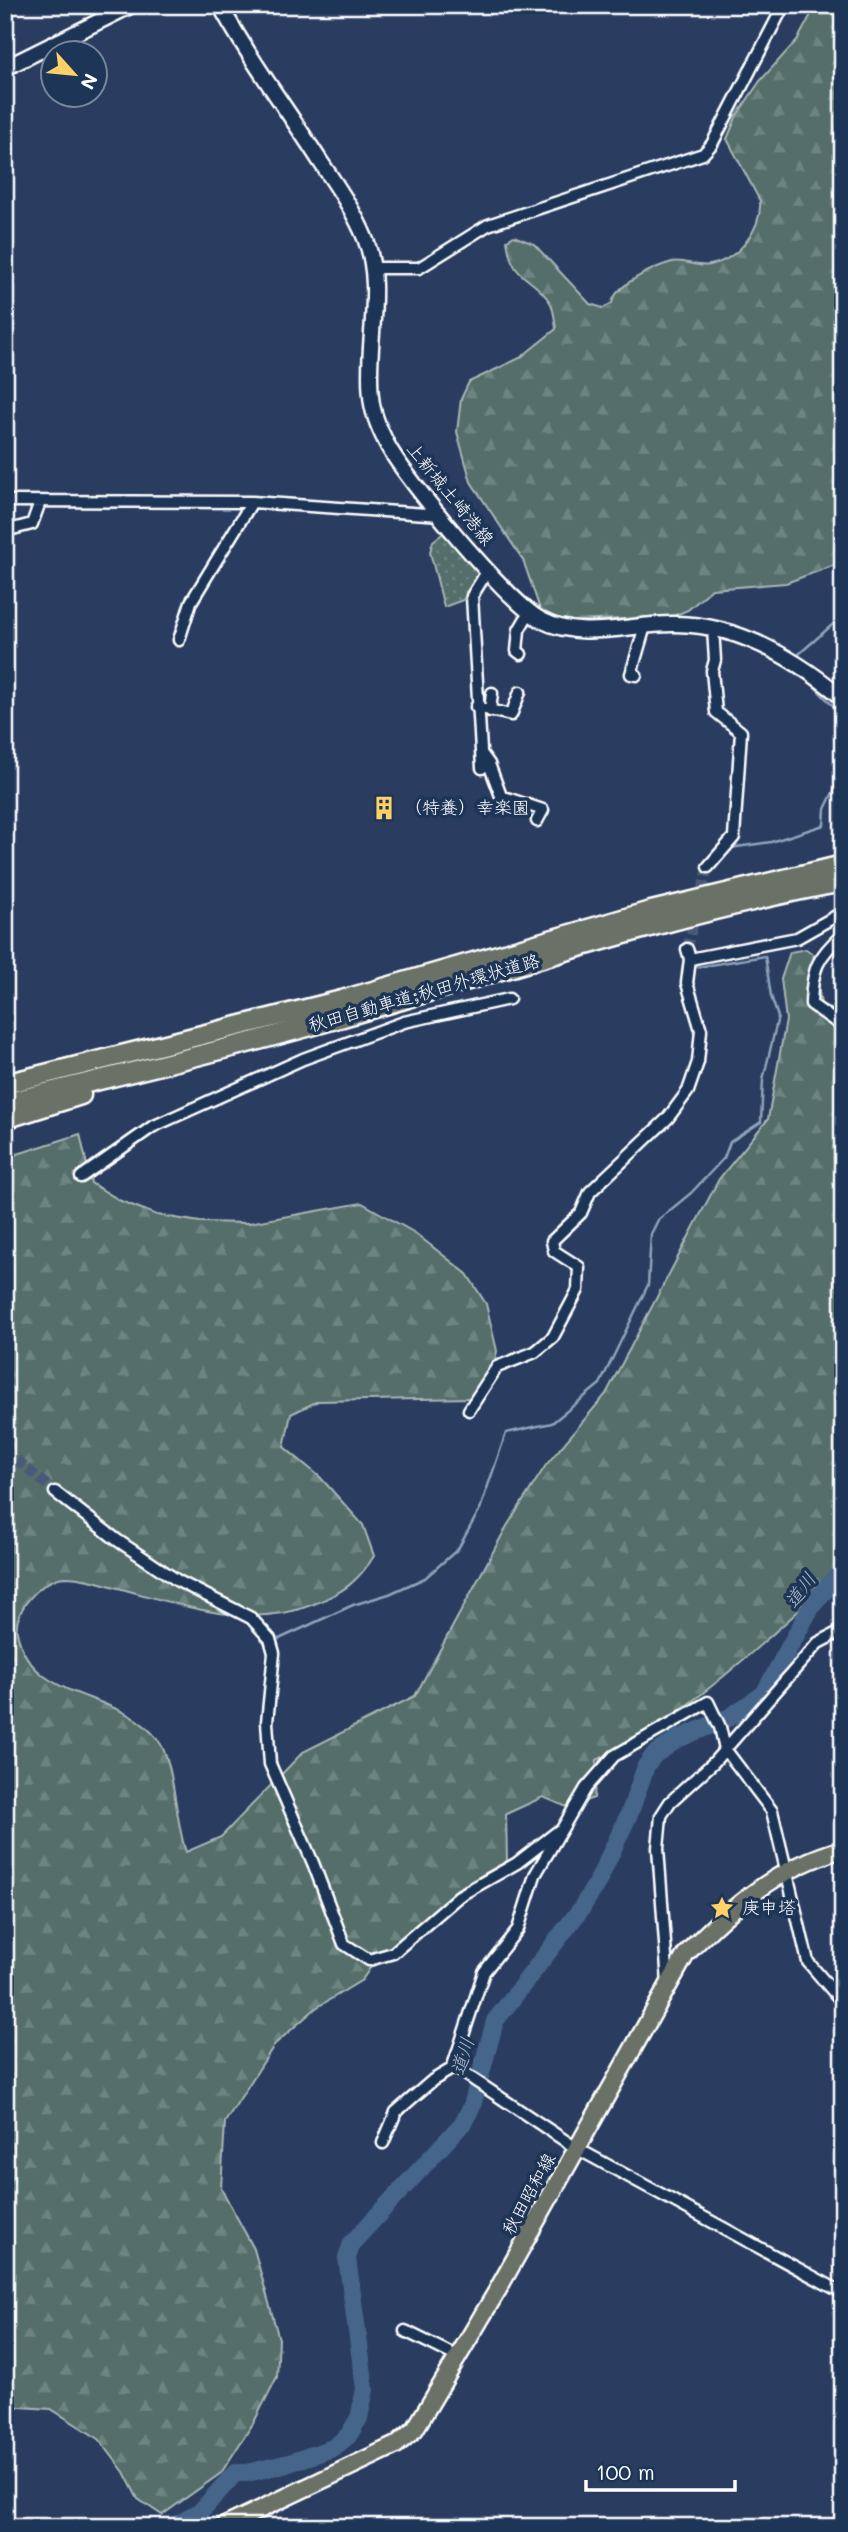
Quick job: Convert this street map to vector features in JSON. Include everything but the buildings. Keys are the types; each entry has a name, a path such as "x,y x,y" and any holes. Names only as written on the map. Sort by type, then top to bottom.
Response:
{"highway":[{"name":"秋田自動車道;秋田外環状道路","path":"5,1084 342,1000 648,912 843,865"},
{"name":"秋田自動車道;秋田外環状道路","path":"5,1103 248,1042 655,927 843,882"},
{"path":"5,1119 248,1042"}],"main road":[{"path":"5,68 132,5"},
{"name":"上新城土崎港線","path":"220,5 358,221 373,268 370,397 388,446 488,570 540,619 566,629 673,624 713,629 741,637 794,661 843,698"},
{"name":"秋田昭和線","path":"222,2527 349,2469 407,2437 426,2415 687,1954 731,1909 760,1886 814,1857 843,1849"}],"street":[{"path":"373,268 419,268 488,225 704,154 712,144 784,5"},
{"path":"5,501 252,502 442,515"},
{"path":"5,531 32,524 40,502"},
{"path":"179,640 191,602 252,502"},
{"path":"482,768 476,707 472,596 488,570"},
{"path":"521,654 517,651 519,631 530,611"},
{"path":"636,675 631,674 645,626"},
{"path":"708,867 734,837 740,782 741,732 716,712 712,671 715,660 713,629"},
{"path":"476,707 510,715 520,692"},
{"path":"490,711 492,694"},
{"path":"480,753 489,764 501,796 543,810 537,821"},
{"path":"469,1410 498,1367 535,1352 553,1338 578,1290 579,1267 554,1251 552,1241 581,1213 590,1192 668,1118 688,1091 698,1062 701,1030 687,983 689,954 797,938 843,912"},
{"path":"843,934 822,953 812,978 811,1004 843,1027"},
{"path":"81,1177 152,1127 303,1059 404,1022 509,999"},
{"path":"55,1492 167,1574 251,1618 270,1639 274,1653 267,1722 270,1764 313,1863 344,1944 349,1950 369,1960 393,1953 459,1896 517,1863 563,1827"},
{"path":"668,1984 658,1848 661,1816 670,1802 725,1749 818,1643 843,1630"},
{"path":"383,2143 396,2112 433,2080 455,2067 484,1972 517,1929 536,1875 586,1788 614,1756 708,1702 720,1727 725,1749 772,1811 808,1962 843,2003"},
{"path":"455,2067 576,2148 843,2293"},
{"path":"405,2331 458,2357"}],"green space":[{"path":"816,5 843,5 843,562 786,583 712,589 688,610 671,617 573,621 556,618 540,609 523,560 471,482 457,432 461,399 469,382 520,358 556,329 550,302 513,263 507,240 514,236 534,244 590,304 603,308 612,303 628,283 655,268 677,261 710,265 730,257 739,250 752,232 760,212 760,201 727,139 737,115 760,81 798,39"},
{"path":"446,531 481,571 463,600 444,607 430,552 433,541"},
{"path":"806,949 813,954 821,1004 838,1012 843,1009 843,1563 829,1584 719,1680 661,1723 597,1760 594,1798 567,1807 543,1797 506,1814 507,1861 457,1889 396,1944 380,1953 362,1980 316,2008 275,2044 225,2122 221,2188 254,2249 279,2339 277,2377 254,2422 221,2473 162,2515 138,2499 124,2472 99,2439 51,2409 5,2406 5,1158 80,1134 91,1183 121,1201 157,1215 200,1222 249,1223 362,1203 415,1233 467,1274 486,1304 497,1351 491,1381 471,1398 318,1401 291,1414 284,1447 320,1477 363,1525 374,1556 362,1573 341,1591 290,1612 242,1615 193,1608 94,1581 65,1577 39,1589 20,1614 17,1632 26,1655 40,1672 58,1685 122,1711 142,1723 158,1740 168,1763 186,1852 221,1837 303,1752 415,1696 507,1526 546,1465 606,1394 719,1179 768,1119 786,1020 781,979 790,952"}],"waterway":[{"path":"799,654 832,625 843,621"},
{"path":"806,678 843,716"},
{"path":"730,848 771,842 824,825 825,809 843,772"},
{"path":"279,1639 353,1605 389,1594 425,1578 458,1549 480,1509 506,1433 552,1423 600,1384 648,1285 651,1234 658,1220 691,1193 724,1158 730,1142 761,1122 763,1080 778,1017 771,996 765,956 698,967 694,965"},
{"name":"道川","path":"173,2527 200,2512 235,2473 247,2473 289,2463 333,2448 348,2436 359,2418 365,2389 347,2258 352,2243 463,2123 472,2106 495,2021 581,1909 598,1881 630,1812 646,1766 654,1755 678,1739 730,1717 764,1694 811,1607 843,1569"}],"tunnel":[{"path":"687,949 708,867"},
{"path":"5,1450 55,1492"}],"place":[{"name":"（特養）幸楽園","path":"384,808"},
{"name":"庚申塔","path":"722,1908"}]}
